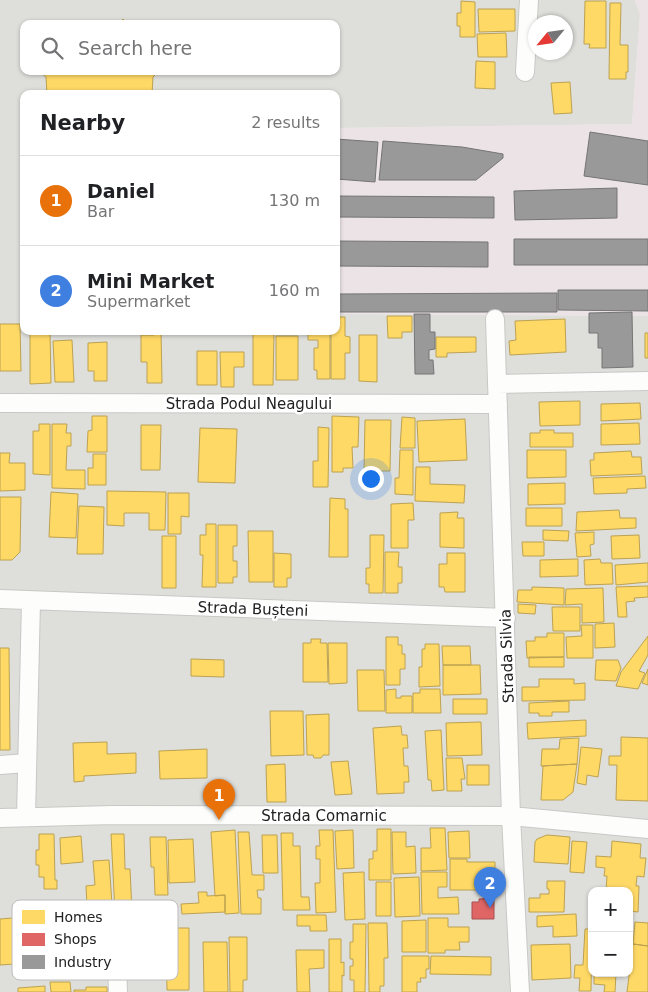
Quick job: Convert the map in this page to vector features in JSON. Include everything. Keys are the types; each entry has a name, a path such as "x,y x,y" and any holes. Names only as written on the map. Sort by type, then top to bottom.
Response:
{"street":[{"path":"526,72 529,0"},
{"name":"Strada Silvia","path":"495,319 511,816 520,992"},
{"path":"497,384 648,381"},
{"name":"Strada Podul Neagului","path":"0,403 498,404"},
{"name":"Strada Bușteni","path":"0,599 506,618"},
{"path":"26,817 31,601"},
{"path":"0,765 27,764"},
{"name":"Strada Comarnic","path":"0,818 114,815 511,816 648,829"}],"shaded area":[{"path":"0,0 635,0 640,14 632,124 340,128 340,90 20,90 20,335 340,335 340,314 648,316 648,992 0,992"},
{"path":"635,0 648,0 648,316 340,314 340,128 632,124 640,14"}],"building: Homes":[{"path":"461,1 475,2 475,37 460,37 460,26 457,26 457,13 461,13"},
{"path":"585,1 606,1 606,48 589,48 590,44 584,44"},
{"path":"610,3 621,3 620,45 628,45 628,72 626,72 626,79 609,79"},
{"path":"478,9 515,9 515,31 479,32"},
{"path":"506,33 507,57 478,57 477,34"},
{"path":"476,61 495,62 495,89 475,88"},
{"path":"44,75 155,75 153,77 152,90 47,90 46,77"},
{"path":"570,82 572,113 554,114 551,83"},
{"path":"387,316 412,316 412,332 402,332 402,338 388,338"},
{"path":"340,317 345,317 345,336 350,337 350,353 345,353 345,379 331,379 331,335 340,335"},
{"path":"565,319 566,352 510,355 509,341 516,340 515,321"},
{"path":"0,324 20,324 21,371 0,371"},
{"path":"645,333 648,333 648,358 645,358"},
{"path":"30,335 50,335 51,383 30,384"},
{"path":"141,335 161,335 162,383 147,383 147,362 141,362"},
{"path":"253,335 274,335 273,385 253,385"},
{"path":"308,335 330,335 330,379 317,379 317,370 314,370 314,348 318,348 318,340 308,340"},
{"path":"359,335 377,335 377,382 359,381"},
{"path":"276,336 298,336 298,380 276,380"},
{"path":"436,337 476,337 476,352 447,353 447,357 436,357"},
{"path":"72,340 74,382 55,382 53,341"},
{"path":"107,342 107,381 94,381 94,371 88,371 88,343"},
{"path":"197,351 217,351 217,385 197,385"},
{"path":"220,352 244,352 244,367 234,367 234,387 221,387"},
{"path":"580,401 580,425 540,426 539,402"},
{"path":"640,403 641,419 601,421 601,404"},
{"path":"92,416 107,416 107,452 87,452 88,431 92,430"},
{"path":"332,416 359,417 358,447 352,447 353,468 343,468 343,472 332,472"},
{"path":"402,417 415,418 415,448 400,448"},
{"path":"465,419 467,460 419,462 417,421"},
{"path":"365,420 391,420 390,471 364,471"},
{"path":"639,423 640,444 601,445 601,424"},
{"path":"39,424 50,424 50,475 33,474 33,431 39,431"},
{"path":"52,424 67,424 66,433 71,433 71,446 67,446 66,470 85,470 85,489 52,488"},
{"path":"141,425 161,425 160,470 141,470"},
{"path":"318,427 329,428 328,487 313,487 313,461 318,461"},
{"path":"200,428 237,429 235,483 198,482"},
{"path":"540,430 554,430 554,433 573,433 573,447 530,447 530,433 540,433"},
{"path":"400,450 413,450 413,495 395,494 395,478 399,478"},
{"path":"527,450 566,450 566,477 527,478"},
{"path":"631,451 632,457 641,457 642,474 591,476 590,460 594,460 594,453"},
{"path":"0,453 10,453 9,463 25,463 25,490 0,491"},
{"path":"93,454 106,454 106,485 88,485 88,468 93,468"},
{"path":"416,467 430,467 430,484 465,485 464,503 415,501"},
{"path":"645,476 646,488 627,489 627,493 594,494 593,478"},
{"path":"565,483 565,504 528,505 528,484"},
{"path":"107,491 166,492 165,530 149,530 149,513 124,513 124,526 107,525"},
{"path":"51,492 78,494 76,538 49,537"},
{"path":"168,493 189,493 189,517 181,516 181,534 168,534"},
{"path":"0,497 21,497 20,552 12,560 0,560"},
{"path":"330,498 345,499 345,509 348,509 348,557 329,557"},
{"path":"413,503 414,520 408,520 408,548 391,548 391,504"},
{"path":"79,506 104,507 103,554 77,554"},
{"path":"526,508 562,508 562,526 526,526"},
{"path":"619,510 620,518 636,518 636,528 576,531 577,512"},
{"path":"458,512 457,518 464,518 464,548 440,547 440,513"},
{"path":"206,524 216,524 216,587 202,587 203,555 200,555 200,535 206,535"},
{"path":"218,525 237,525 237,546 233,546 233,561 237,561 237,577 233,577 233,583 218,583"},
{"path":"543,530 569,531 568,541 543,540"},
{"path":"248,531 273,531 273,582 249,582"},
{"path":"594,532 594,544 590,545 591,556 577,557 575,533"},
{"path":"370,535 384,535 383,593 369,593 369,584 366,584 366,568 370,568"},
{"path":"639,535 640,558 612,559 611,536"},
{"path":"162,536 176,536 176,588 162,588"},
{"path":"522,542 544,542 544,556 523,556"},
{"path":"385,552 399,552 398,567 402,567 402,583 398,583 398,593 385,593"},
{"path":"274,553 291,554 291,578 287,578 287,587 274,587"},
{"path":"447,553 465,553 465,592 445,592 444,587 439,587 439,564 447,564"},
{"path":"578,559 578,576 540,577 540,560"},
{"path":"600,559 601,563 612,563 613,584 585,585 584,560"},
{"path":"648,563 648,582 616,585 615,565"},
{"path":"648,586 648,597 634,598 635,601 626,602 627,617 618,617 616,587"},
{"path":"532,587 564,588 564,605 517,602 518,590 532,590"},
{"path":"603,588 604,622 582,623 582,604 565,605 566,589"},
{"path":"518,604 536,605 535,614 518,613"},
{"path":"552,607 580,607 580,631 553,631"},
{"path":"614,623 615,647 595,648 595,624"},
{"path":"581,625 593,625 593,658 567,658 566,637 582,636"},
{"path":"547,633 564,633 564,657 527,658 526,641 535,641 535,637 547,637"},
{"path":"648,636 648,655 639,671 645,673 638,689 616,686 621,672"},
{"path":"386,637 398,637 398,645 402,645 402,654 405,654 405,669 400,669 400,685 386,685"},
{"path":"311,639 321,639 320,643 327,643 328,682 303,682 303,643 311,643"},
{"path":"328,643 347,643 347,683 329,684"},
{"path":"425,644 439,644 440,686 419,687 419,667 422,667 422,649 425,649"},
{"path":"442,646 470,646 471,665 443,665"},
{"path":"0,648 9,648 10,750 0,750"},
{"path":"529,657 564,657 564,667 529,667"},
{"path":"191,659 224,660 224,677 191,676"},
{"path":"596,660 618,660 621,668 616,681 595,680"},
{"path":"443,665 480,665 481,694 443,695"},
{"path":"648,669 648,685 642,683"},
{"path":"357,670 384,670 385,711 358,711"},
{"path":"539,679 574,679 574,684 585,683 585,700 522,701 522,687 539,687"},
{"path":"396,689 396,698 412,696 412,713 386,713 386,690"},
{"path":"420,689 440,689 441,713 413,713 413,693 420,693"},
{"path":"453,699 487,699 487,714 453,714"},
{"path":"569,701 569,712 552,712 552,716 539,716 539,713 529,713 529,703"},
{"path":"270,711 303,711 304,755 271,756"},
{"path":"329,714 329,755 314,758 313,755 307,755 306,715"},
{"path":"586,720 586,736 528,739 527,723"},
{"path":"481,722 482,755 447,756 446,723"},
{"path":"401,726 402,735 407,735 408,748 403,748 404,766 408,766 409,782 404,782 404,793 377,794 373,728"},
{"path":"441,730 444,790 432,791 431,780 428,780 425,731"},
{"path":"621,737 648,738 648,801 616,800 617,765 609,765 609,756 621,756"},
{"path":"579,738 577,764 541,766 542,749 559,749 560,739"},
{"path":"107,742 107,754 136,753 136,773 84,776 84,781 74,782 73,743"},
{"path":"581,747 602,749 598,777 587,775 586,785 577,783"},
{"path":"207,749 207,778 160,779 159,751"},
{"path":"446,758 462,758 465,779 461,779 462,791 447,791"},
{"path":"348,761 352,794 335,795 331,762"},
{"path":"285,764 286,802 267,802 266,765"},
{"path":"577,764 573,792 563,800 541,800 543,766"},
{"path":"467,765 489,765 489,785 467,785"},
{"path":"430,828 445,828 447,870 421,871 421,848 431,848"},
{"path":"377,829 391,829 391,880 369,880 369,859 373,859 373,851 377,851"},
{"path":"235,830 239,913 225,914 225,895 215,896 211,832"},
{"path":"319,830 333,830 336,912 316,913 315,883 320,883 320,859 316,859 316,846 320,846"},
{"path":"353,830 354,868 337,869 335,831"},
{"path":"469,831 470,858 449,858 448,832"},
{"path":"238,832 249,832 252,875 264,875 264,890 257,890 258,898 261,898 261,914 241,914"},
{"path":"392,832 406,832 406,847 415,846 416,873 393,874"},
{"path":"281,833 293,833 293,846 300,846 301,897 309,897 310,910 283,910"},
{"path":"39,834 54,834 55,880 57,880 57,889 44,889 44,877 39,877 39,865 36,865 36,850 39,850"},
{"path":"111,834 124,834 125,869 130,869 131,900 114,900"},
{"path":"262,835 277,835 278,873 263,873"},
{"path":"547,835 570,837 568,864 534,862 535,842 537,839"},
{"path":"81,836 83,862 61,864 60,838"},
{"path":"150,837 166,837 168,895 155,895 154,867 151,867"},
{"path":"193,839 195,882 169,883 168,840"},
{"path":"572,841 587,842 584,873 570,872"},
{"path":"612,841 641,844 640,858 646,858 644,877 637,876 636,886 639,886 638,912 633,911 633,887 606,887 607,876 604,876 605,868 596,867 596,856 611,857"},
{"path":"450,859 467,859 467,862 495,862 495,874 481,874 481,890 450,890"},
{"path":"109,860 112,900 87,900 86,886 95,885 93,861"},
{"path":"364,872 365,919 345,920 343,873"},
{"path":"421,872 447,872 447,887 438,887 438,898 458,897 459,914 422,914"},
{"path":"419,877 420,916 395,917 394,878"},
{"path":"547,881 565,881 564,912 529,912 529,898 540,898 540,894 549,894"},
{"path":"376,882 391,882 391,916 376,916"},
{"path":"198,892 207,892 207,896 225,895 225,912 182,914 181,904 199,903"},
{"path":"576,914 577,936 553,937 553,926 537,927 537,916"},
{"path":"297,915 326,915 327,931 310,931 310,926 297,926"},
{"path":"12,918 12,964 0,965 0,919"},
{"path":"428,918 448,918 448,927 469,927 469,942 459,942 460,950 445,950 445,953 428,953"},
{"path":"426,920 426,952 402,952 402,921"},
{"path":"635,922 648,923 648,946 633,944"},
{"path":"368,923 387,923 388,958 384,958 384,986 380,986 380,992 369,992"},
{"path":"353,924 366,924 365,992 354,992 354,980 350,980 350,966 353,966 353,959 350,959 350,942 353,942"},
{"path":"178,928 189,928 189,990 167,990 167,980 178,980"},
{"path":"585,929 588,929 588,977 591,977 591,991 579,991 580,978 574,978 575,965 583,965"},
{"path":"229,937 247,937 247,980 243,980 243,992 230,992"},
{"path":"329,939 341,939 341,963 344,962 342,992 329,992"},
{"path":"203,942 227,942 228,992 204,992"},
{"path":"570,944 571,978 532,980 531,945"},
{"path":"633,944 648,946 648,992 627,992 629,977 633,977"},
{"path":"296,950 324,950 324,968 309,969 310,992 297,992"},
{"path":"402,956 429,956 429,969 426,969 426,978 420,978 421,982 417,982 417,992 402,992"},
{"path":"431,956 491,957 491,975 430,974"},
{"path":"594,977 616,977 615,992 604,992 605,985 594,984"},
{"path":"50,982 70,982 71,992 51,992"},
{"path":"45,986 45,992 18,992 18,988"},
{"path":"86,987 107,987 107,992 74,992 74,990 86,990"}],"building: Shops":[{"path":"494,898 494,919 472,919 472,902 479,902 479,899"}],"building: Industry":[{"path":"590,132 648,141 648,185 584,176"},
{"path":"340,139 378,142 375,182 340,179"},
{"path":"383,141 462,147 503,154 503,158 476,180 379,180"},
{"path":"617,188 617,218 515,220 514,191"},
{"path":"340,196 494,197 494,218 340,217"},
{"path":"514,239 648,239 648,265 514,265"},
{"path":"340,241 488,242 488,267 340,266"},
{"path":"558,290 648,290 648,311 558,310"},
{"path":"557,293 557,312 340,312 340,294"},
{"path":"632,312 633,367 602,368 602,348 598,348 598,333 589,333 589,313"},
{"path":"414,314 430,314 430,332 435,332 435,349 429,350 429,360 433,360 434,374 415,374"}],"place":[{"name":"Daniel","path":"219,820"},
{"name":"Mini Market","path":"490,908"}]}
